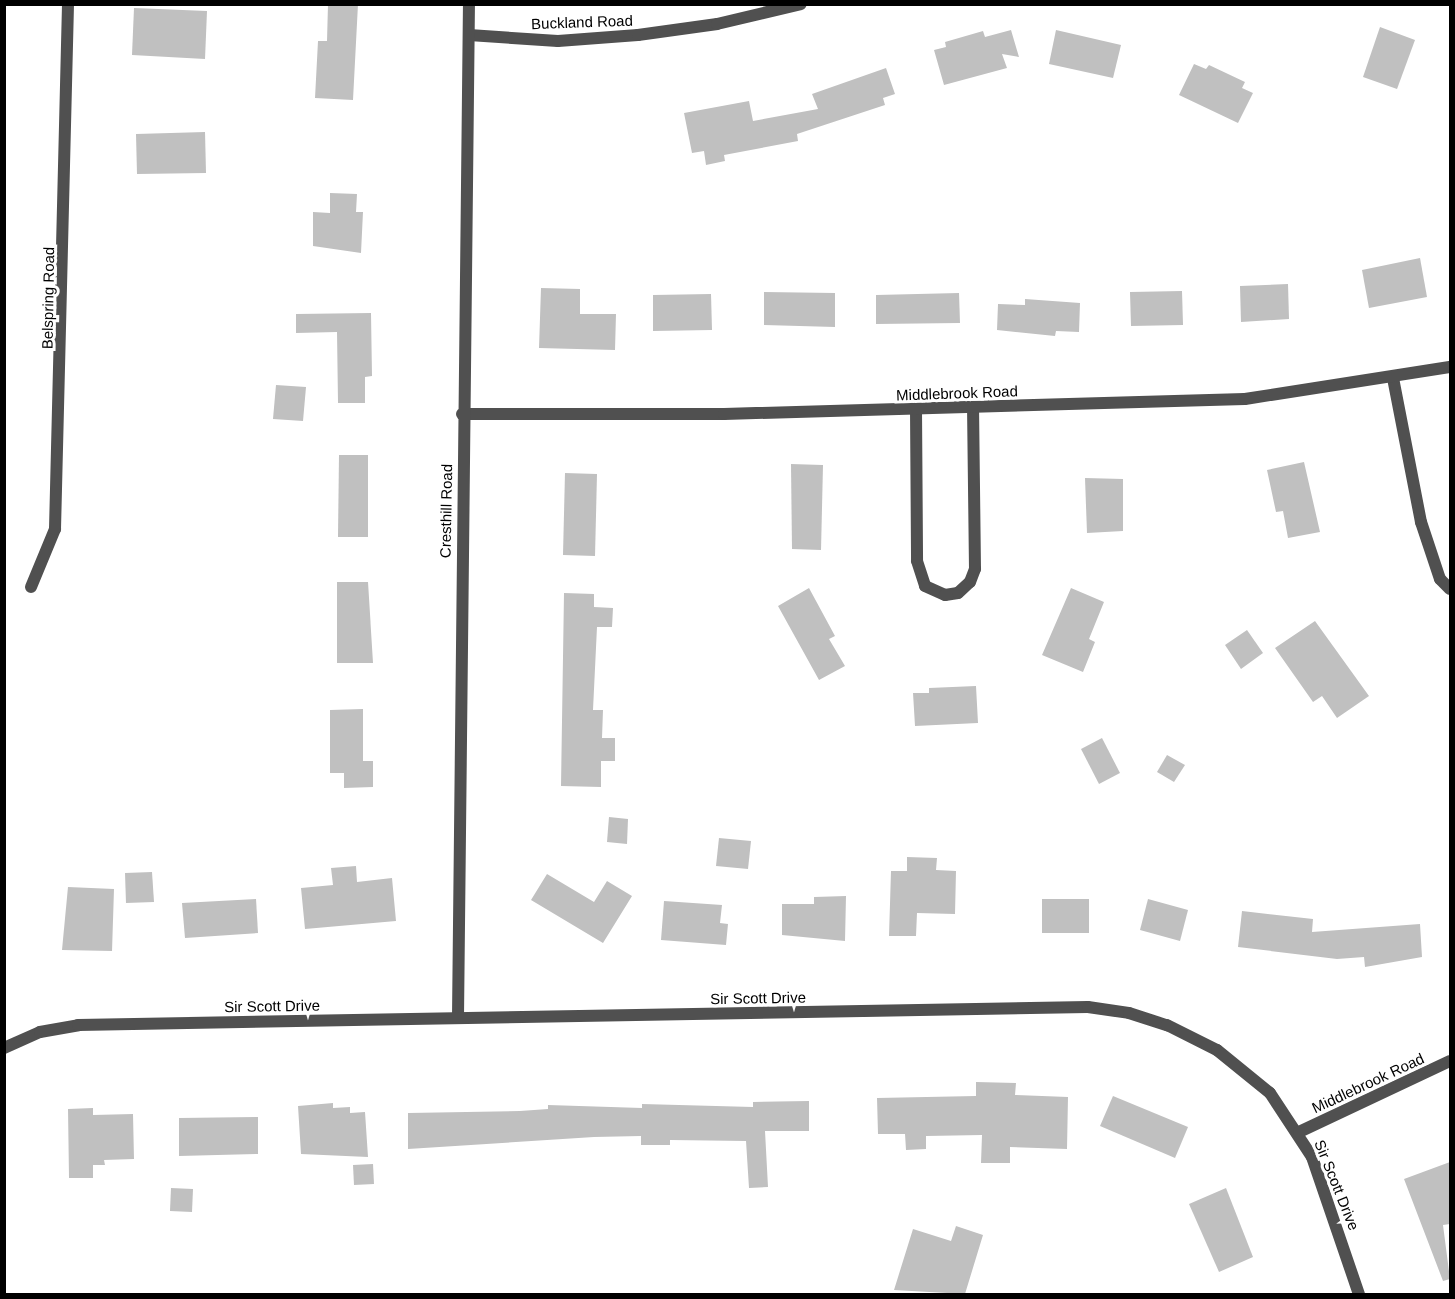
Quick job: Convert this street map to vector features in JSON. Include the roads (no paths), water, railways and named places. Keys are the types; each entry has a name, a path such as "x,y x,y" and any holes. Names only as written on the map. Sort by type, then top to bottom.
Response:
{"street":[{"name":"Belspring Road","path":"32,587 55,529 68,4"},
{"name":"Cresthill Road","path":"458,1017 462,414 469,4"},
{"name":"Buckland Road","path":"469,35 558,41 638,35 717,24 801,4"},
{"name":"Middlebrook Road","path":"462,414 587,416 1245,399 1393,378 1450,367"},
{"path":"1393,378 1421,522 1440,579 1450,589"},
{"path":"916,409 919,574 925,585 945,595 958,593 970,582 975,569 973,407"},
{"name":"Sir Scott Drive","path":"4,1048 40,1032 73,1025 1088,1007 1129,1013 1167,1025 1217,1050 1270,1094 1299,1132 1343,1238 1359,1294"},
{"name":"Middlebrook Road","path":"1299,1132 1450,1061"}]}
